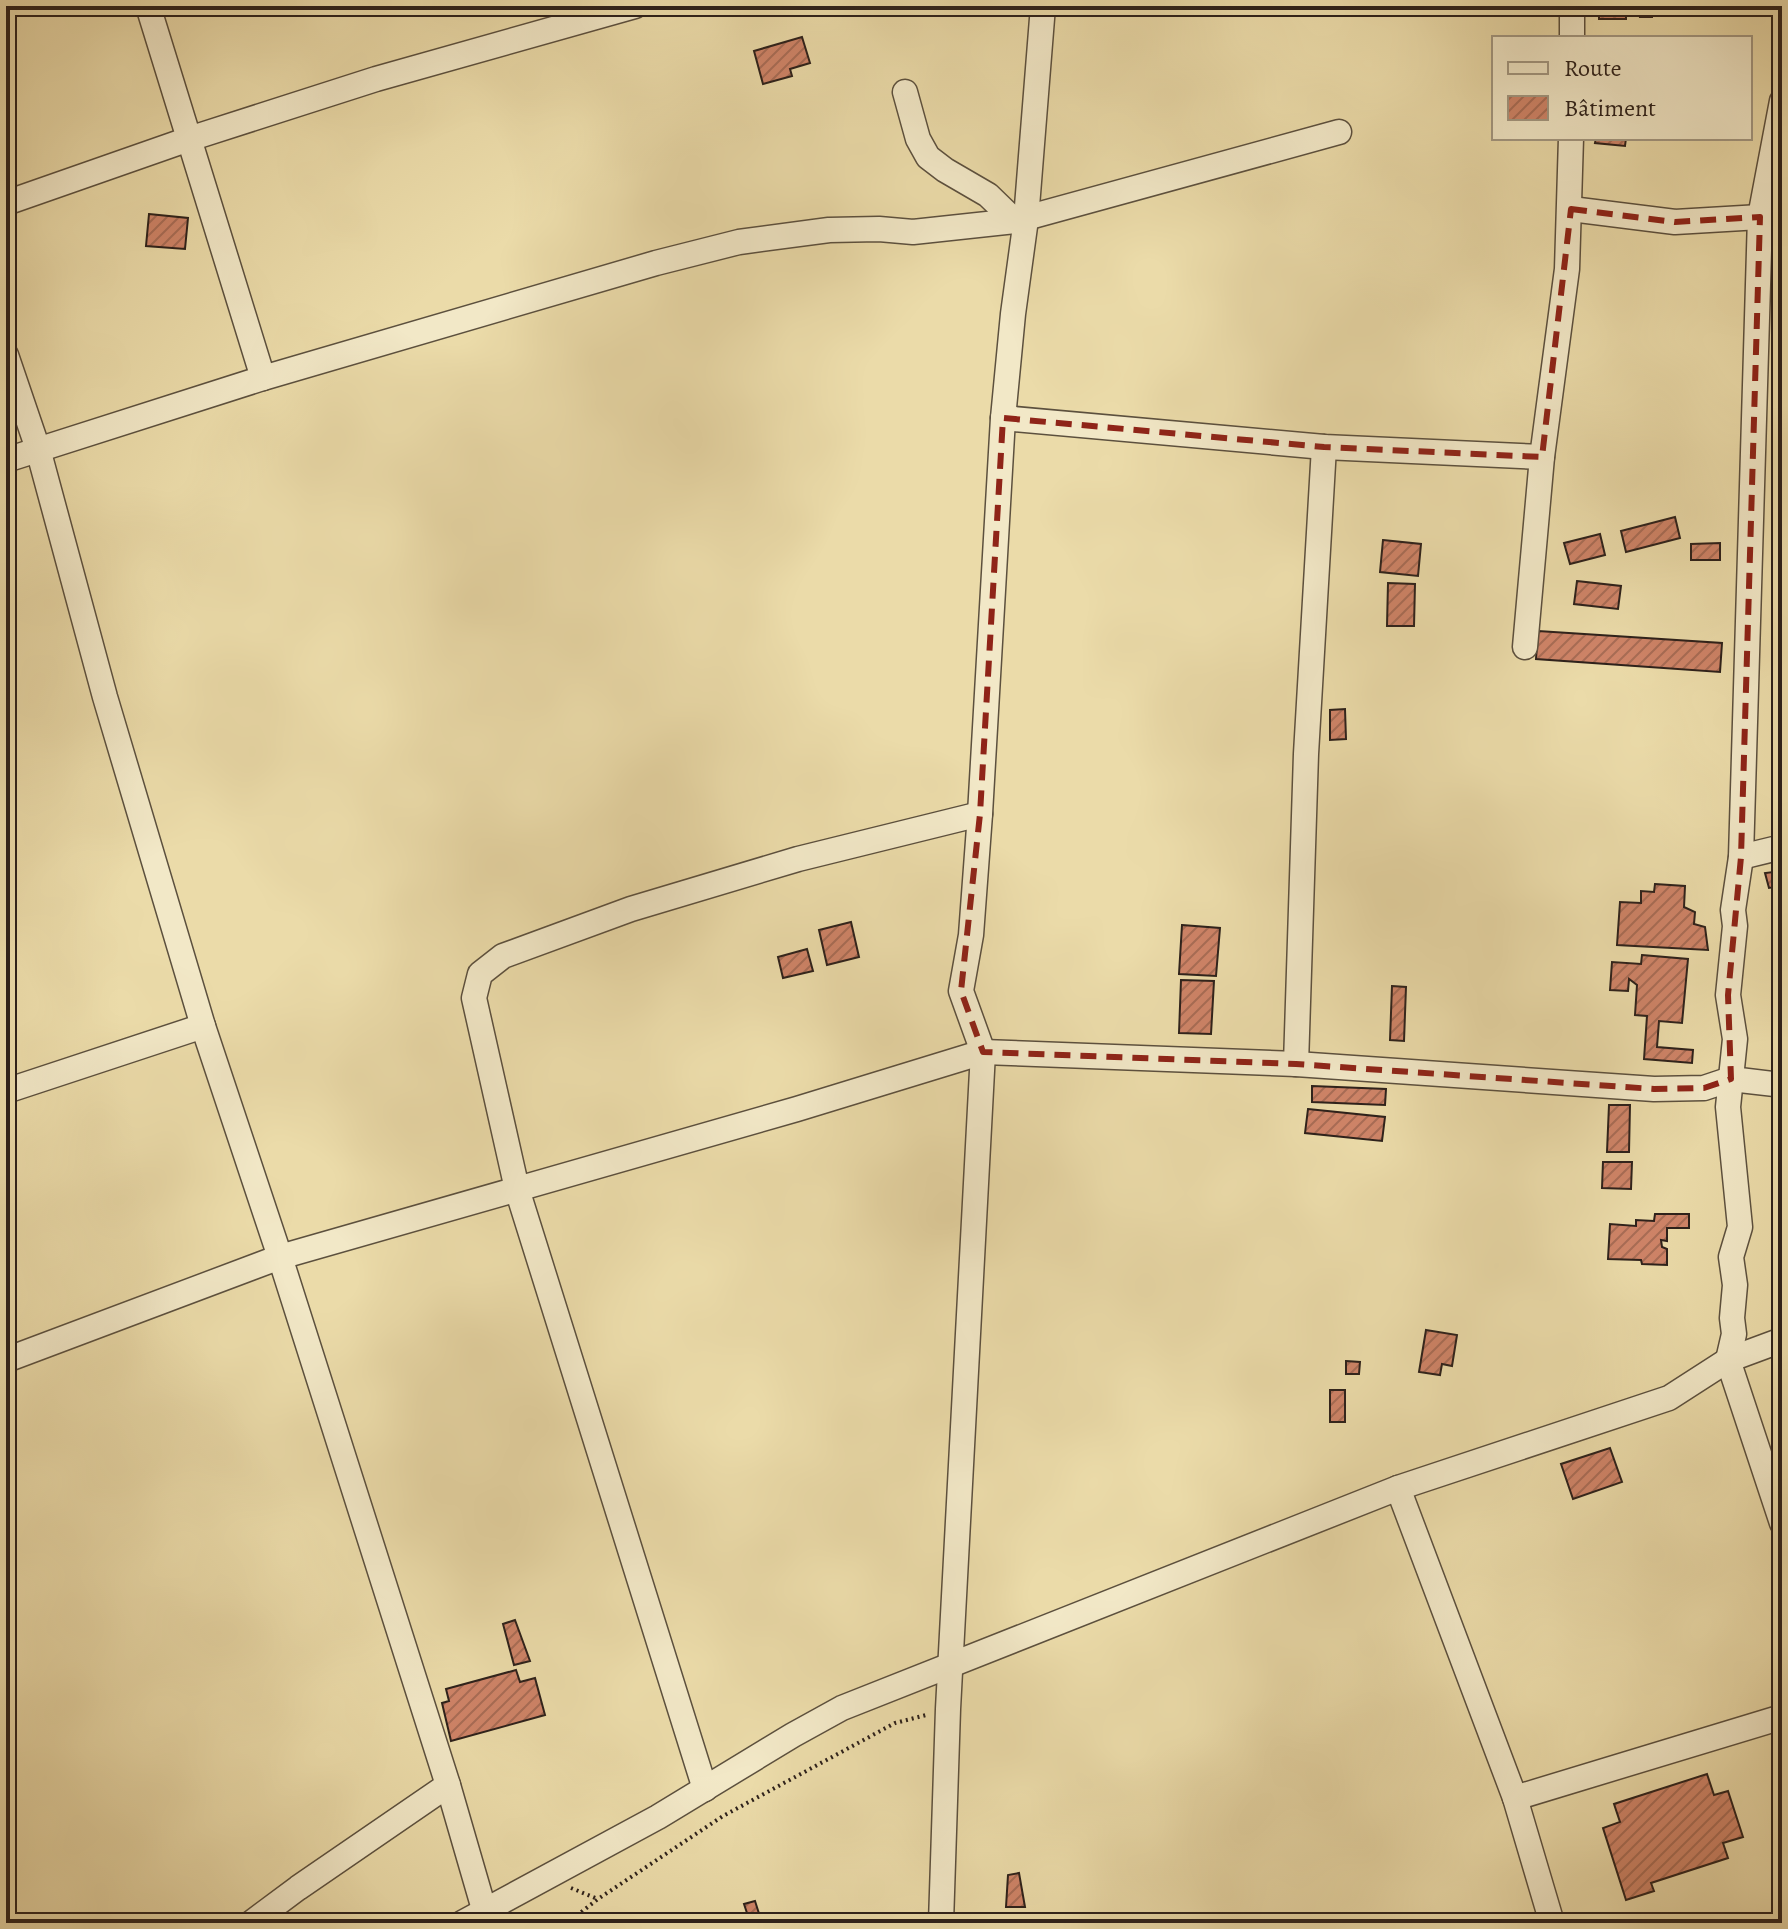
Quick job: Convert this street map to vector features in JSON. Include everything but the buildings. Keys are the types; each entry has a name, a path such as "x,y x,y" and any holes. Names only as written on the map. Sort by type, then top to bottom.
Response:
{"street":[{"path":"148,6 263,378"},
{"path":"6,203 189,139 376,79 635,6"},
{"path":"941,1923 948,1709 983,1052 961,991 971,935 980,814 1003,418 1043,6"},
{"path":"905,92 918,139 928,157 988,195 1020,220"},
{"path":"1782,101 1760,217 1741,857 1733,910 1735,926 1728,995 1735,1039 1729,1119 1740,1227 1731,1257 1735,1285 1734,1334 1728,1360 1782,1523"},
{"path":"6,460 263,378 739,242 829,230 913,232 1020,220 1339,132"},
{"path":"1525,647 1542,457 1567,269 1571,140"},
{"path":"1571,209 1675,222 1760,217"},
{"path":"6,355 38,449 105,697 203,1026 448,1785 486,1916"},
{"path":"1003,418 1324,447 1542,457"},
{"path":"1296,1064 1306,754 1324,447"},
{"path":"705,1789 517,1189 474,998 480,974 503,956 631,909 798,859 980,814"},
{"path":"1741,857 1782,847"},
{"path":"6,1091 203,1026"},
{"path":"6,1360 280,1257 797,1109 983,1052 1296,1064 1654,1089 1704,1088 1731,1079 1782,1085"},
{"path":"462,1923 486,1916 842,1708 950,1668 1398,1488 1669,1398 1728,1360 1782,1340"},
{"path":"1398,1488 1515,1798 1552,1923"},
{"path":"1515,1798 1782,1717"},
{"path":"251,1923 448,1785"}],"path":[{"path":"567,1923 723,1816 895,1723 948,1709"}],"highlighted area":[{"path":"1571,209 1675,222 1760,217 1741,857 1728,995 1731,1079 1704,1088 1654,1089 1296,1064 983,1052 961,991 980,814 1003,418 1324,447 1542,457"}]}
